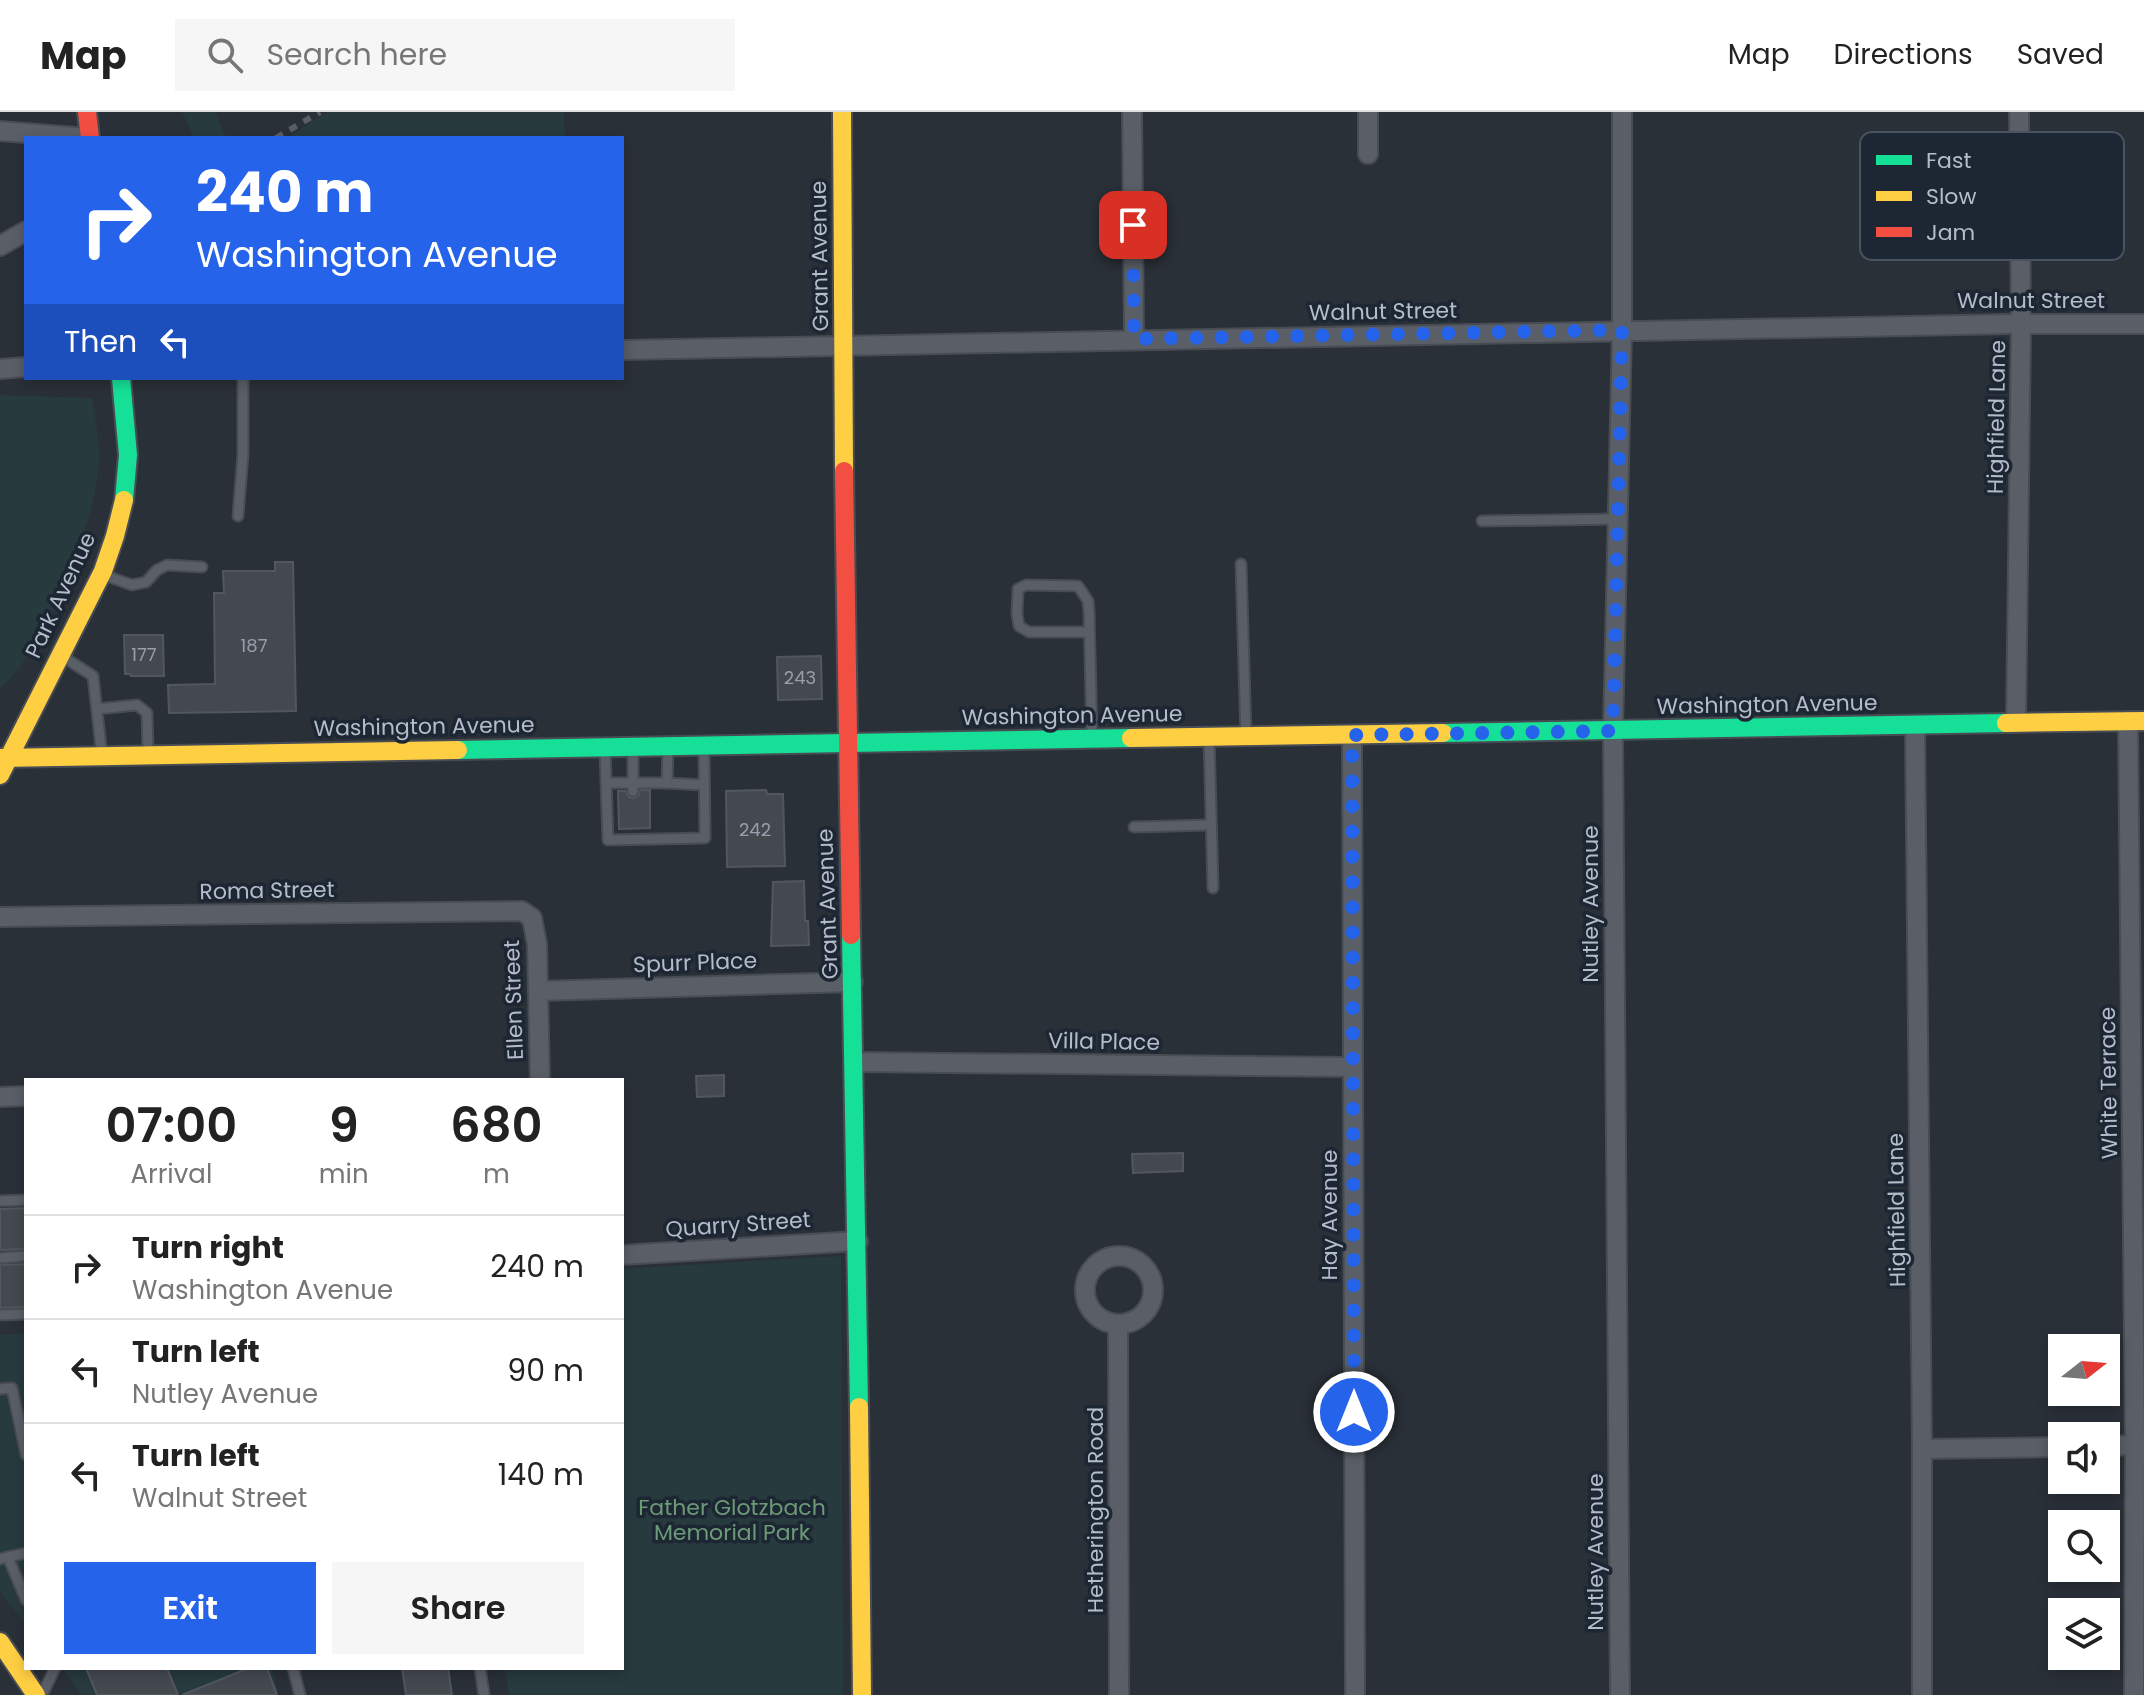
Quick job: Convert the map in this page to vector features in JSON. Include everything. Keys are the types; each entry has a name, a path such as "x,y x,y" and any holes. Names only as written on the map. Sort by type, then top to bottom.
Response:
{"main road":[{"path":"87,112 88,136"},
{"name":"Grant Avenue","path":"842,112 846,743 855,1062 862,1695"},
{"name":"Park Avenue","path":"2,763 107,562 125,499 127,441 121,380"},
{"name":"Washington Avenue","path":"2,763 149,755 2136,721"},
{"path":"0,1642 36,1695"}],"street":[{"path":"1132,112 1134,339"},
{"path":"1368,112 1368,154"},
{"name":"Nutley Avenue","path":"1620,1695 1613,731 1622,330 1622,112"},
{"name":"Highfield Lane","path":"2019,112 2019,132"},
{"path":"0,131 63,136"},
{"path":"0,246 24,232"},
{"name":"Highfield Lane","path":"2016,723 2020,260"},
{"name":"Walnut Street","path":"624,350 1622,330 2144,324"},
{"path":"0,369 24,367"},
{"name":"White Terrace","path":"2134,1695 2136,721"},
{"name":"Highfield Lane","path":"1915,725 1922,1695"},
{"name":"Hay Avenue","path":"1352,735 1355,1695"},
{"name":"Roma Street","path":"0,917 522,911 532,918"},
{"name":"Ellen Street","path":"532,918 537,944 540,1078"},
{"name":"Spurr Place","path":"538,991 853,982"},
{"name":"Villa Place","path":"855,1062 1353,1067"},
{"path":"0,1097 24,1096"},
{"name":"Quarry Street","path":"624,1255 858,1241"},
{"name":"Hetherington Road","path":"1118,1325 1119,1695"},
{"path":"2120,1446 2135,1445"},
{"path":"1922,1449 2048,1447"}],"lane":[{"path":"238,516 243,454 243,380"},
{"path":"1482,521 1618,519"},
{"path":"1241,564 1246,736"},
{"path":"100,574 132,585 146,582 157,570 167,565 202,567"},
{"path":"1089,632 1029,632 1019,626 1018,589 1026,585 1078,586 1088,601 1089,632 1092,739"},
{"path":"59,655 93,676 102,756"},
{"path":"97,709 137,705 147,713 149,755"},
{"path":"1209,737 1213,888"},
{"path":"605,747 608,840 635,834 705,838 704,745"},
{"path":"667,783 668,746"},
{"path":"633,747 633,787"},
{"path":"607,783 633,787 667,783 704,785"},
{"path":"1134,827 1211,825"},
{"path":"0,1201 24,1200"},
{"path":"0,1258 24,1256"},
{"path":"0,1315 24,1314"},
{"path":"0,1389 12,1388 24,1445"},
{"path":"24,1553 4,1558 24,1596"},
{"path":"42,1695 54,1670"},
{"path":"294,1670 300,1695"},
{"path":"480,1670 484,1695"}],"green space":[{"path":"182,112 215,112 225,136 193,136"},
{"path":"327,112 564,112 565,136 290,136"},
{"path":"0,395 92,398 99,453 87,523 63,588 32,649 0,688"},
{"name":"Father Glotzbach Memorial Park","path":"841,1256 843,1695 509,1695 505,1670 624,1670 624,1269"},
{"path":"24,1333 24,1622 0,1592 0,1335"},
{"path":"63,1670 273,1670 278,1695 82,1695"}],"building":[{"path":"275,562 293,562 296,711 169,713 168,685 215,684 214,593 224,593 223,571 275,571"},
{"path":"124,635 163,635 164,676 125,674"},
{"path":"821,656 822,699 778,700 777,657"},
{"path":"640,790 650,790 650,828 619,829 618,791 626,791 629,797 634,798"},
{"path":"766,790 767,794 783,794 785,866 727,867 726,791"},
{"path":"804,881 809,945 771,946 773,882"},
{"path":"724,1075 724,1096 697,1097 696,1076"},
{"path":"1183,1153 1183,1171 1133,1173 1132,1154"},
{"path":"24,1208 24,1249 0,1250 0,1209"},
{"path":"24,1264 24,1307 0,1308 0,1265"},
{"path":"87,1670 168,1670 178,1695 97,1695"},
{"path":"244,1670 268,1670 277,1695 182,1695"},
{"path":"402,1670 448,1670 452,1695 406,1695"}],"railway":[{"path":"279,136 320,112"}],"traffic: fast":[{"path":"121,380 128,455 124,500"},
{"path":"1443,733 2006,723"},
{"path":"458,750 1131,738"},
{"path":"851,935 859,1407"}],"traffic: slow":[{"path":"842,112 844,471"},
{"path":"0,775 103,571 124,500"},
{"path":"2006,723 2144,721"},
{"path":"1131,738 1443,733"},
{"path":"0,758 458,750"},
{"path":"859,1407 862,1695"},
{"path":"0,1642 36,1695"}],"traffic: jam":[{"path":"87,112 90,136"},
{"path":"844,471 851,935"}],"route":[{"path":"1133,225 1134,339 1622,330 1613,731 1352,735 1354,1412"}]}
